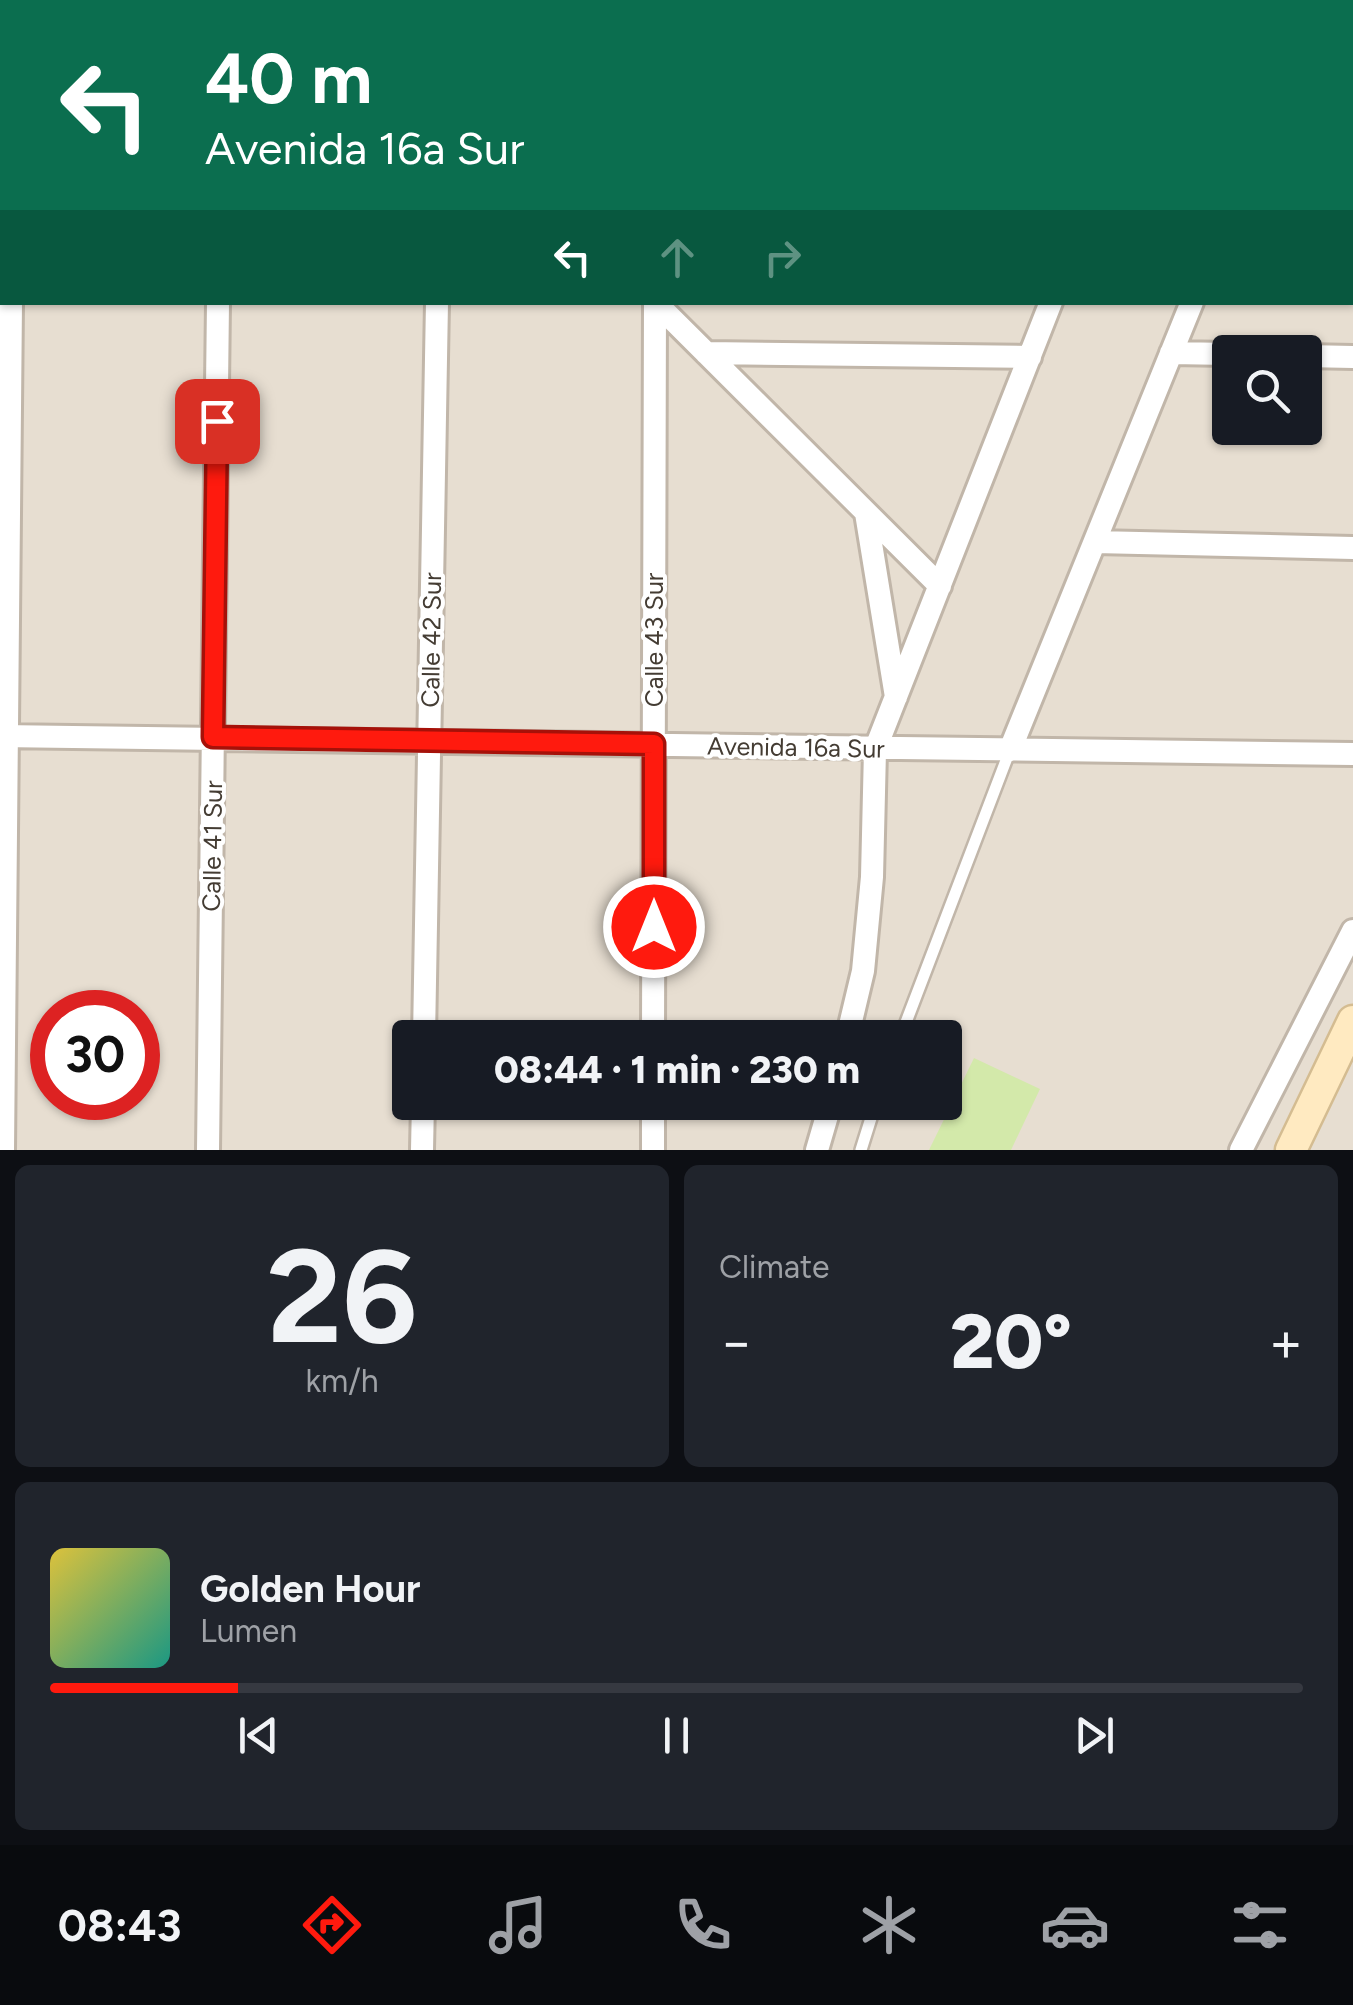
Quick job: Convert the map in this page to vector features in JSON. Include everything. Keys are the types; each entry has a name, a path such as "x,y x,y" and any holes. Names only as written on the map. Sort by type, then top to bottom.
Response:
{"street":[{"path":"4,1150 4,736 11,305"},
{"name":"Calle 41 Sur","path":"208,1150 218,305"},
{"name":"Calle 42 Sur","path":"424,1020 437,305"},
{"name":"Calle 43 Sur","path":"653,1020 655,305"},
{"path":"657,305 940,586"},
{"path":"852,1020 863,971 872,876 875,750 1050,305"},
{"path":"1010,750 1191,305"},
{"path":"706,353 1030,357"},
{"path":"1171,353 1212,354"},
{"path":"1322,356 1353,357"},
{"path":"866,513 896,696"},
{"path":"1095,542 1353,548"},
{"name":"Avenida 16a Sur","path":"4,736 1353,754"},
{"path":"1241,1150 1353,931"},
{"path":"1291,1150 1353,1021"},
{"path":"422,1150 423,1120"},
{"path":"653,1120 653,1150"},
{"path":"817,1150 826,1120"}],"lane":[{"path":"907,1020 1010,750"},
{"path":"860,1150 870,1120"}],"shaded area":[{"path":"0,305 1353,305 1353,1150 0,1150"}],"green space":[{"path":"974,1058 1040,1089 1011,1150 929,1150 944,1120 962,1120 962,1083"}],"route":[{"path":"217,421 213,737 654,744 654,927"}]}
